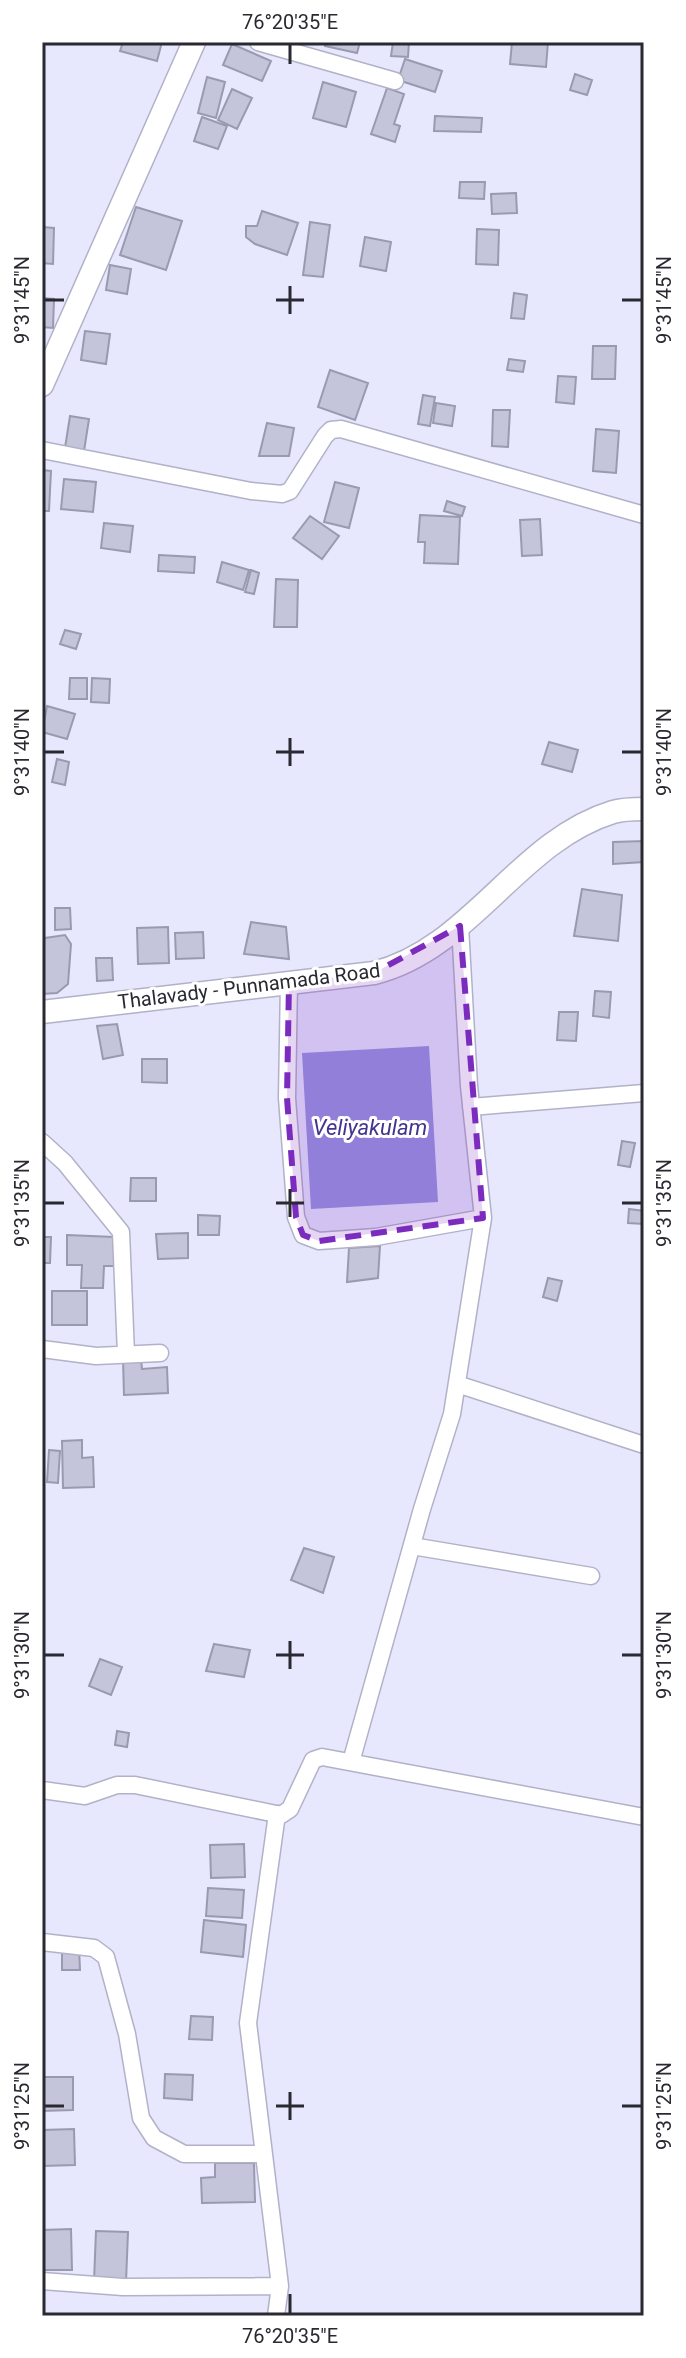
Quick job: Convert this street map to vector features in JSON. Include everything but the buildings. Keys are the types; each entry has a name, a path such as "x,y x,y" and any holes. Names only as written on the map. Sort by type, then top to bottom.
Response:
{"main road":[{"path":"42,385 194,42"},
{"name":"Thalavady - Punnamada Road","path":"42,1012 392,969 425,951 460,926 544,850 577,828 616,810 644,809"}],"street":[{"path":"258,42 395,81"},
{"path":"42,450 251,491 282,494 290,491 325,436 331,430 341,429 644,515"},
{"path":"351,1762 452,1414 483,1218 471,1107 460,926"},
{"path":"289,982 287,1098 296,1217 303,1235 319,1241 376,1237 483,1218"},
{"path":"471,1107 642,1095"},
{"path":"42,1142 65,1163 121,1232 126,1354"},
{"path":"42,1349 96,1356 160,1353"},
{"path":"457,1384 644,1445"},
{"path":"412,1546 591,1576"},
{"path":"42,1790 85,1796 117,1785 135,1785 285,1814 313,1760 322,1757 644,1817"},
{"path":"276,2316 280,2286 248,2023 277,1814"},
{"path":"42,1942 94,1948 106,1957 127,2034 141,2118 154,2138 184,2154 263,2154"},
{"path":"42,2281 123,2287 280,2286"}],"highlighted area":[{"path":"460,926 483,1218 319,1241 303,1235 296,1217 287,1098 289,982 374,973"}],"water":[{"name":"Veliyakulam","path":"429,1046 438,1202 311,1209 302,1053"}]}
